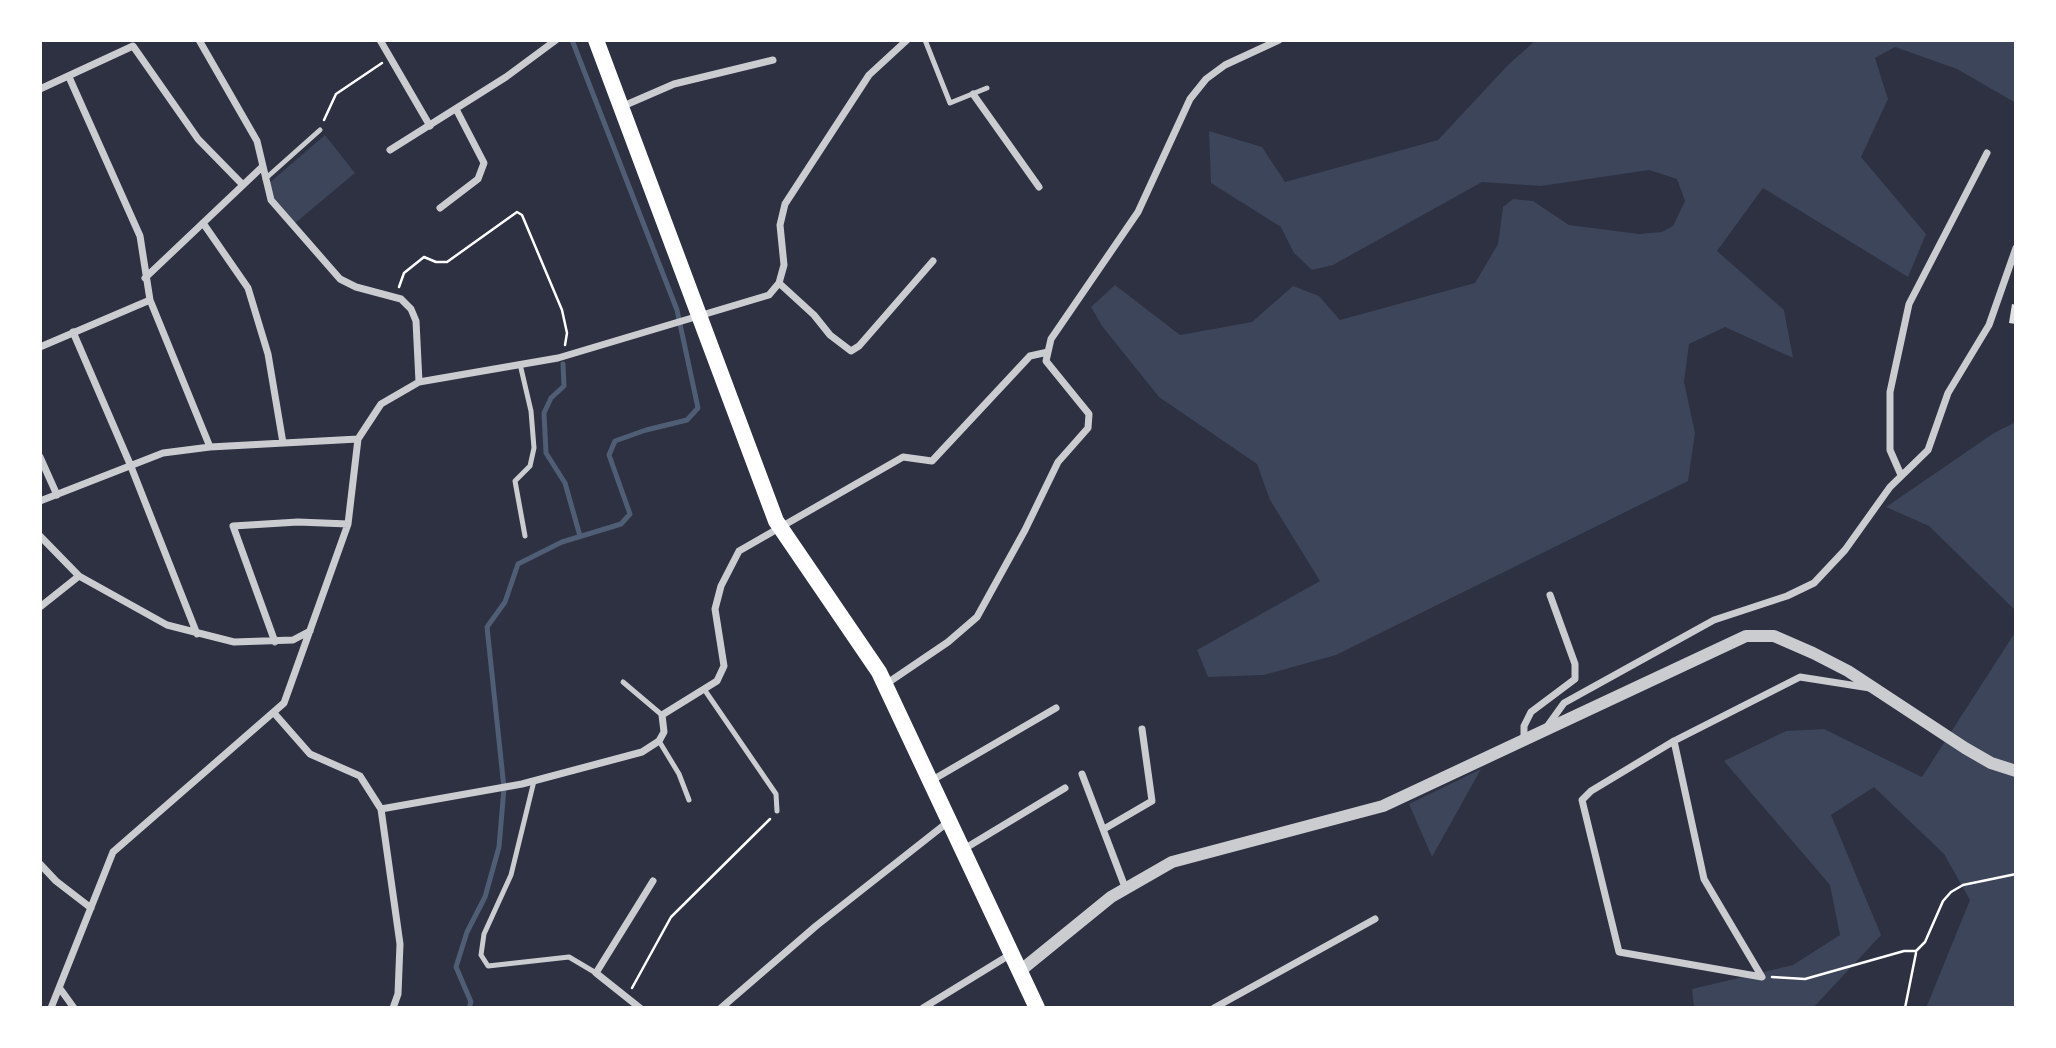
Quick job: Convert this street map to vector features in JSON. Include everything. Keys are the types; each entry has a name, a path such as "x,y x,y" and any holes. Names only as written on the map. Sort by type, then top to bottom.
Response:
{"main road":[{"path":"596,40 694,318 780,528 866,650 885,685 1037,1008"}],"street":[{"path":"198,40 257,141 261,168 271,200 340,279 356,287 396,297 411,309 416,321 419,382"},
{"path":"380,40 430,126"},
{"path":"390,150 456,109 556,40"},
{"path":"51,1008 61,990 113,852 284,703 348,524 358,439 381,404 419,382 563,356 762,299 779,283 784,265 780,225 785,204 869,75 907,40"},
{"path":"885,685 948,642 977,617 1025,530 1058,462 1088,428 1089,414 1046,361 1051,339 1138,212 1190,99 1206,79 1226,65 1279,40"},
{"path":"40,89 133,46 198,139 243,185"},
{"path":"621,107 674,84 773,60"},
{"path":"69,77 140,236 150,300 210,447"},
{"path":"973,94 1039,187"},
{"path":"440,208 478,179 484,163 456,109"},
{"path":"1901,475 1890,450 1889,402 1909,304 1987,153"},
{"path":"145,278 261,168"},
{"path":"203,223 248,288 268,354 283,443"},
{"path":"1543,731 1564,703 1714,620 1787,596 1814,583 1845,550 1901,475 1928,450 1948,393 1989,325 2016,248"},
{"path":"779,283 814,315 830,335 851,351 859,346 933,261"},
{"path":"40,347 150,300"},
{"path":"73,332 130,464 197,634"},
{"path":"381,809 515,786 642,752 659,741 664,732 662,715 717,681 724,666 715,609 729,569 745,545 780,528 903,457 916,456 932,461 1030,356 1048,352"},
{"path":"40,501 163,453 210,447 358,439"},
{"path":"40,457 57,495"},
{"path":"275,642 233,526 298,522 348,524"},
{"path":"40,536 79,576 167,625 234,642 293,640 311,631"},
{"path":"40,607 79,576"},
{"path":"1524,741 1524,726 1531,712 1575,678 1575,664 1550,595"},
{"path":"1020,971 1125,887 1183,858 1315,827 1383,806 1746,636 1774,636 1848,671 1965,748 1991,763 2016,771"},
{"path":"1762,977 1619,952 1582,800 1591,791 1674,741 1800,677 1874,689"},
{"path":"929,782 1056,708"},
{"path":"274,713 310,754 360,776 381,809 400,944 398,994 393,1008"},
{"path":"1104,829 1152,801 1142,729"},
{"path":"1674,741 1704,879 1762,977"},
{"path":"1082,774 1125,887"},
{"path":"962,851 1065,788"},
{"path":"721,1008 816,926 948,822"},
{"path":"42,869 92,908"},
{"path":"640,1008 596,973 653,881"},
{"path":"1214,1008 1375,919"},
{"path":"923,1008 1012,954"},
{"path":"61,990 74,1008"},
{"path":"1229,1008 1238,995"}],"lane":[{"path":"925,40 950,103 987,88"},
{"path":"264,180 320,130"},
{"path":"520,364 531,411 534,448 530,466 515,481 525,536"},
{"path":"623,682 662,715"},
{"path":"704,689 776,794 776,811"},
{"path":"659,741 679,774 689,800"},
{"path":"534,781 511,875 484,934 481,955 488,966 569,957 596,973"}],"path":[{"path":"320,130 337,94 390,57"},
{"path":"396,297 404,273 424,257 436,262 447,261 517,212 522,215 562,310 567,333 563,356"},
{"path":"627,997 671,917 706,879 763,828 776,811"},
{"path":"1905,1008 1916,951 1925,942 1943,901 1964,884 2016,874"},
{"path":"1762,977 1805,979 1904,951 1916,951"}],"shaded area":[{"path":"1536,40 2016,40 2016,103 1957,69 1895,47 1875,58 1888,99 1861,157 1926,234 1908,277 1763,188 1717,251 1784,310 1793,358 1725,327 1689,344 1684,382 1695,433 1688,481 1336,655 1264,675 1208,677 1197,650 1320,581 1270,500 1257,464 1159,397 1102,326 1091,307 1115,285 1180,335 1252,322 1293,286 1319,296 1340,320 1475,283 1498,244 1503,207 1513,199 1533,201 1569,225 1639,234 1662,232 1673,226 1685,201 1677,179 1649,170 1541,186 1482,182 1333,265 1312,270 1294,253 1281,227 1211,183 1209,131 1262,147 1285,182 1438,140 1508,65"},
{"path":"325,135 355,173 294,224 273,199 268,184"},
{"path":"2016,422 2016,611 1929,526 1886,507 1994,433"},
{"path":"2016,631 2016,1008 1926,1008 1970,900 1944,854 1874,787 1831,815 1881,935 1813,1008 1694,1008 1692,989 1793,965 1840,935 1830,885 1724,761 1786,731 1824,729 1922,777"},
{"path":"1481,769 1432,857 1409,804"}],"building":[{"path":"2012,304 2016,305 2016,324 2009,323"}],"waterway":[{"path":"469,1008 471,1002 456,967 467,932 485,897 499,847 504,788 487,627 505,602 518,564 562,542 621,524 630,514 609,455 615,441 687,420 698,408 677,310 572,40"},
{"path":"563,364 564,386 551,398 544,413 546,453 565,483 580,536"}]}
